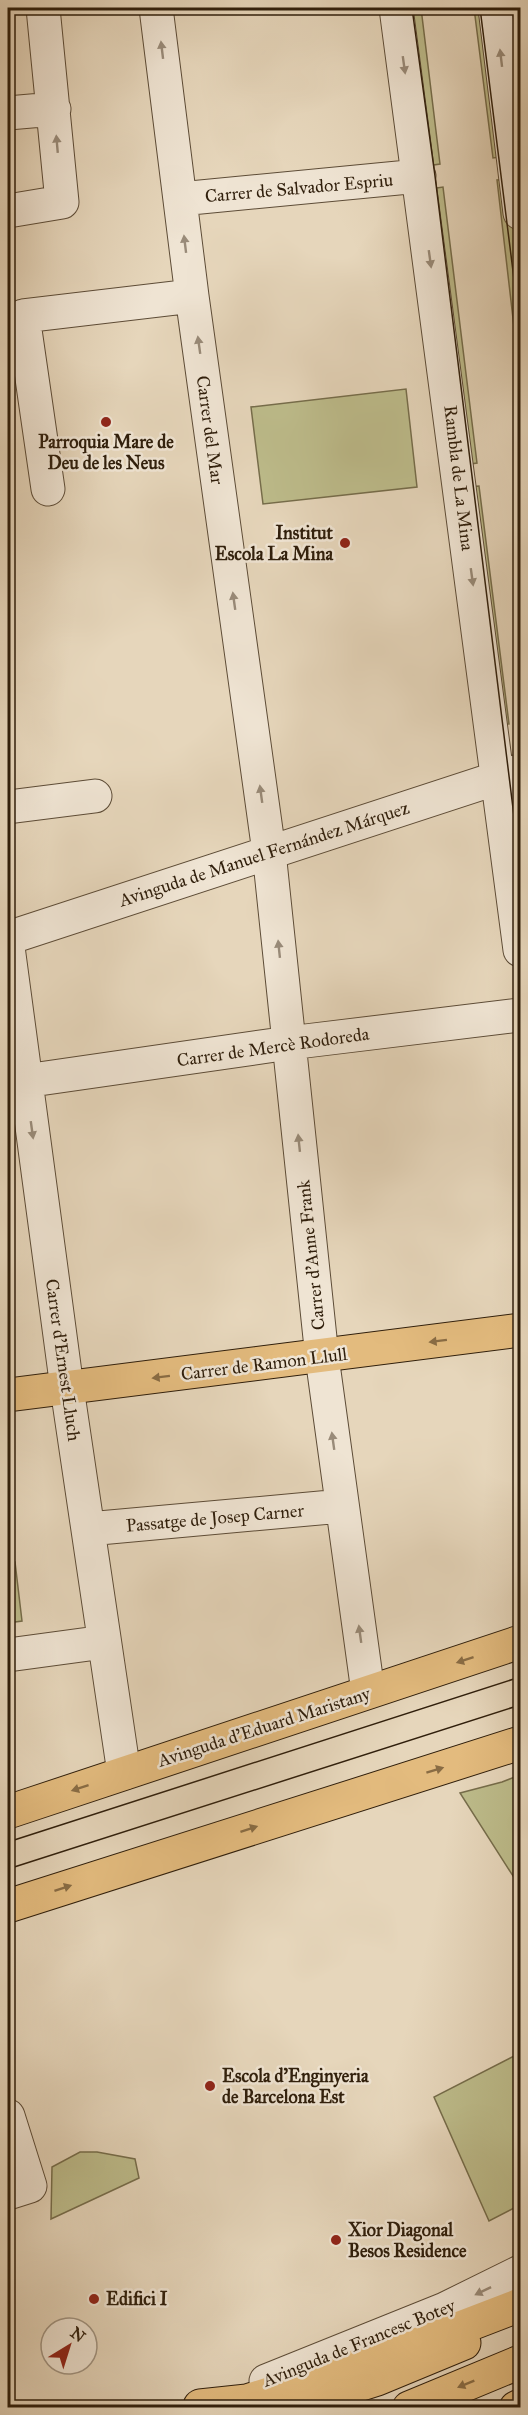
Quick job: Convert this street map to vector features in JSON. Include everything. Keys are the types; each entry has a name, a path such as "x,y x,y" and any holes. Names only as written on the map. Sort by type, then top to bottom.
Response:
{"main road":[{"name":"Carrer de Ramon Llull","path":"8,1395 322,1357 520,1330"},
{"name":"Avinguda d'Eduard Maristany","path":"8,1812 520,1642"},
{"path":"8,1906 520,1743"},
{"path":"198,2407 246,2401 377,2360 520,2305"},
{"path":"286,2408 377,2379 499,2330 520,2318"},
{"path":"409,2408 520,2362"},
{"path":"516,2408 520,2406"}],"street":[{"path":"8,211 62,202 43,8"},
{"name":"Carrer del Mar","path":"156,8 192,296 269,852"},
{"name":"Rambla de La Mina","path":"396,8 419,177 509,774 520,950"},
{"path":"495,8 518,166 520,213"},
{"path":"8,114 54,109"},
{"name":"Carrer de Salvador Espriu","path":"180,199 419,177"},
{"path":"48,489 23,316 192,296"},
{"name":"Avinguda de Manuel Fernández Márquez","path":"8,938 509,774"},
{"path":"8,807 95,796"},
{"name":"Carrer d'Anne Frank","path":"269,852 322,1357 368,1692"},
{"name":"Carrer d'Ernest Lluch","path":"8,947 67,1388 124,1773"},
{"name":"Carrer de Mercè Rodoreda","path":"25,1081 289,1043 520,1015"},
{"name":"Passatge de Josep Carner","path":"88,1529 342,1506"},
{"path":"8,1655 104,1642"},
{"path":"8,2116 30,2186 8,2193"},
{"name":"Avinguda de Francesc Botey","path":"198,2407 424,2318 520,2272"}],"shaded area":[{"path":"407,8 421,8 440,164 427,166"},
{"path":"474,8 488,8 507,156 493,158"},
{"path":"510,179 520,266 520,379 497,180"},
{"path":"443,187 477,463 464,465 430,189"},
{"path":"406,389 417,487 263,504 251,407"},
{"path":"479,486 509,724 497,726 466,487"},
{"path":"15,1562 22,1621 8,1623 8,1563"},
{"path":"520,1775 520,1887 460,1793"},
{"path":"520,2053 520,2205 489,2221 434,2097"},
{"path":"80,2152 97,2152 135,2159 139,2178 51,2219 52,2167"}],"tram line":[{"path":"412,8 435,176 520,865"},
{"path":"480,8 520,327"},
{"path":"8,1842 520,1677"},
{"path":"8,1869 520,1705"}],"place":[{"name":"Parroquia Mare de Deu de les Neus","path":"106,422"},
{"name":"Institut Escola La Mina","path":"345,543"},
{"name":"Escola d'Enginyeria de Barcelona Est","path":"210,2086"},
{"name":"Xior Diagonal Besos Residence","path":"336,2240"},
{"name":"Edifici I","path":"94,2299"}]}
